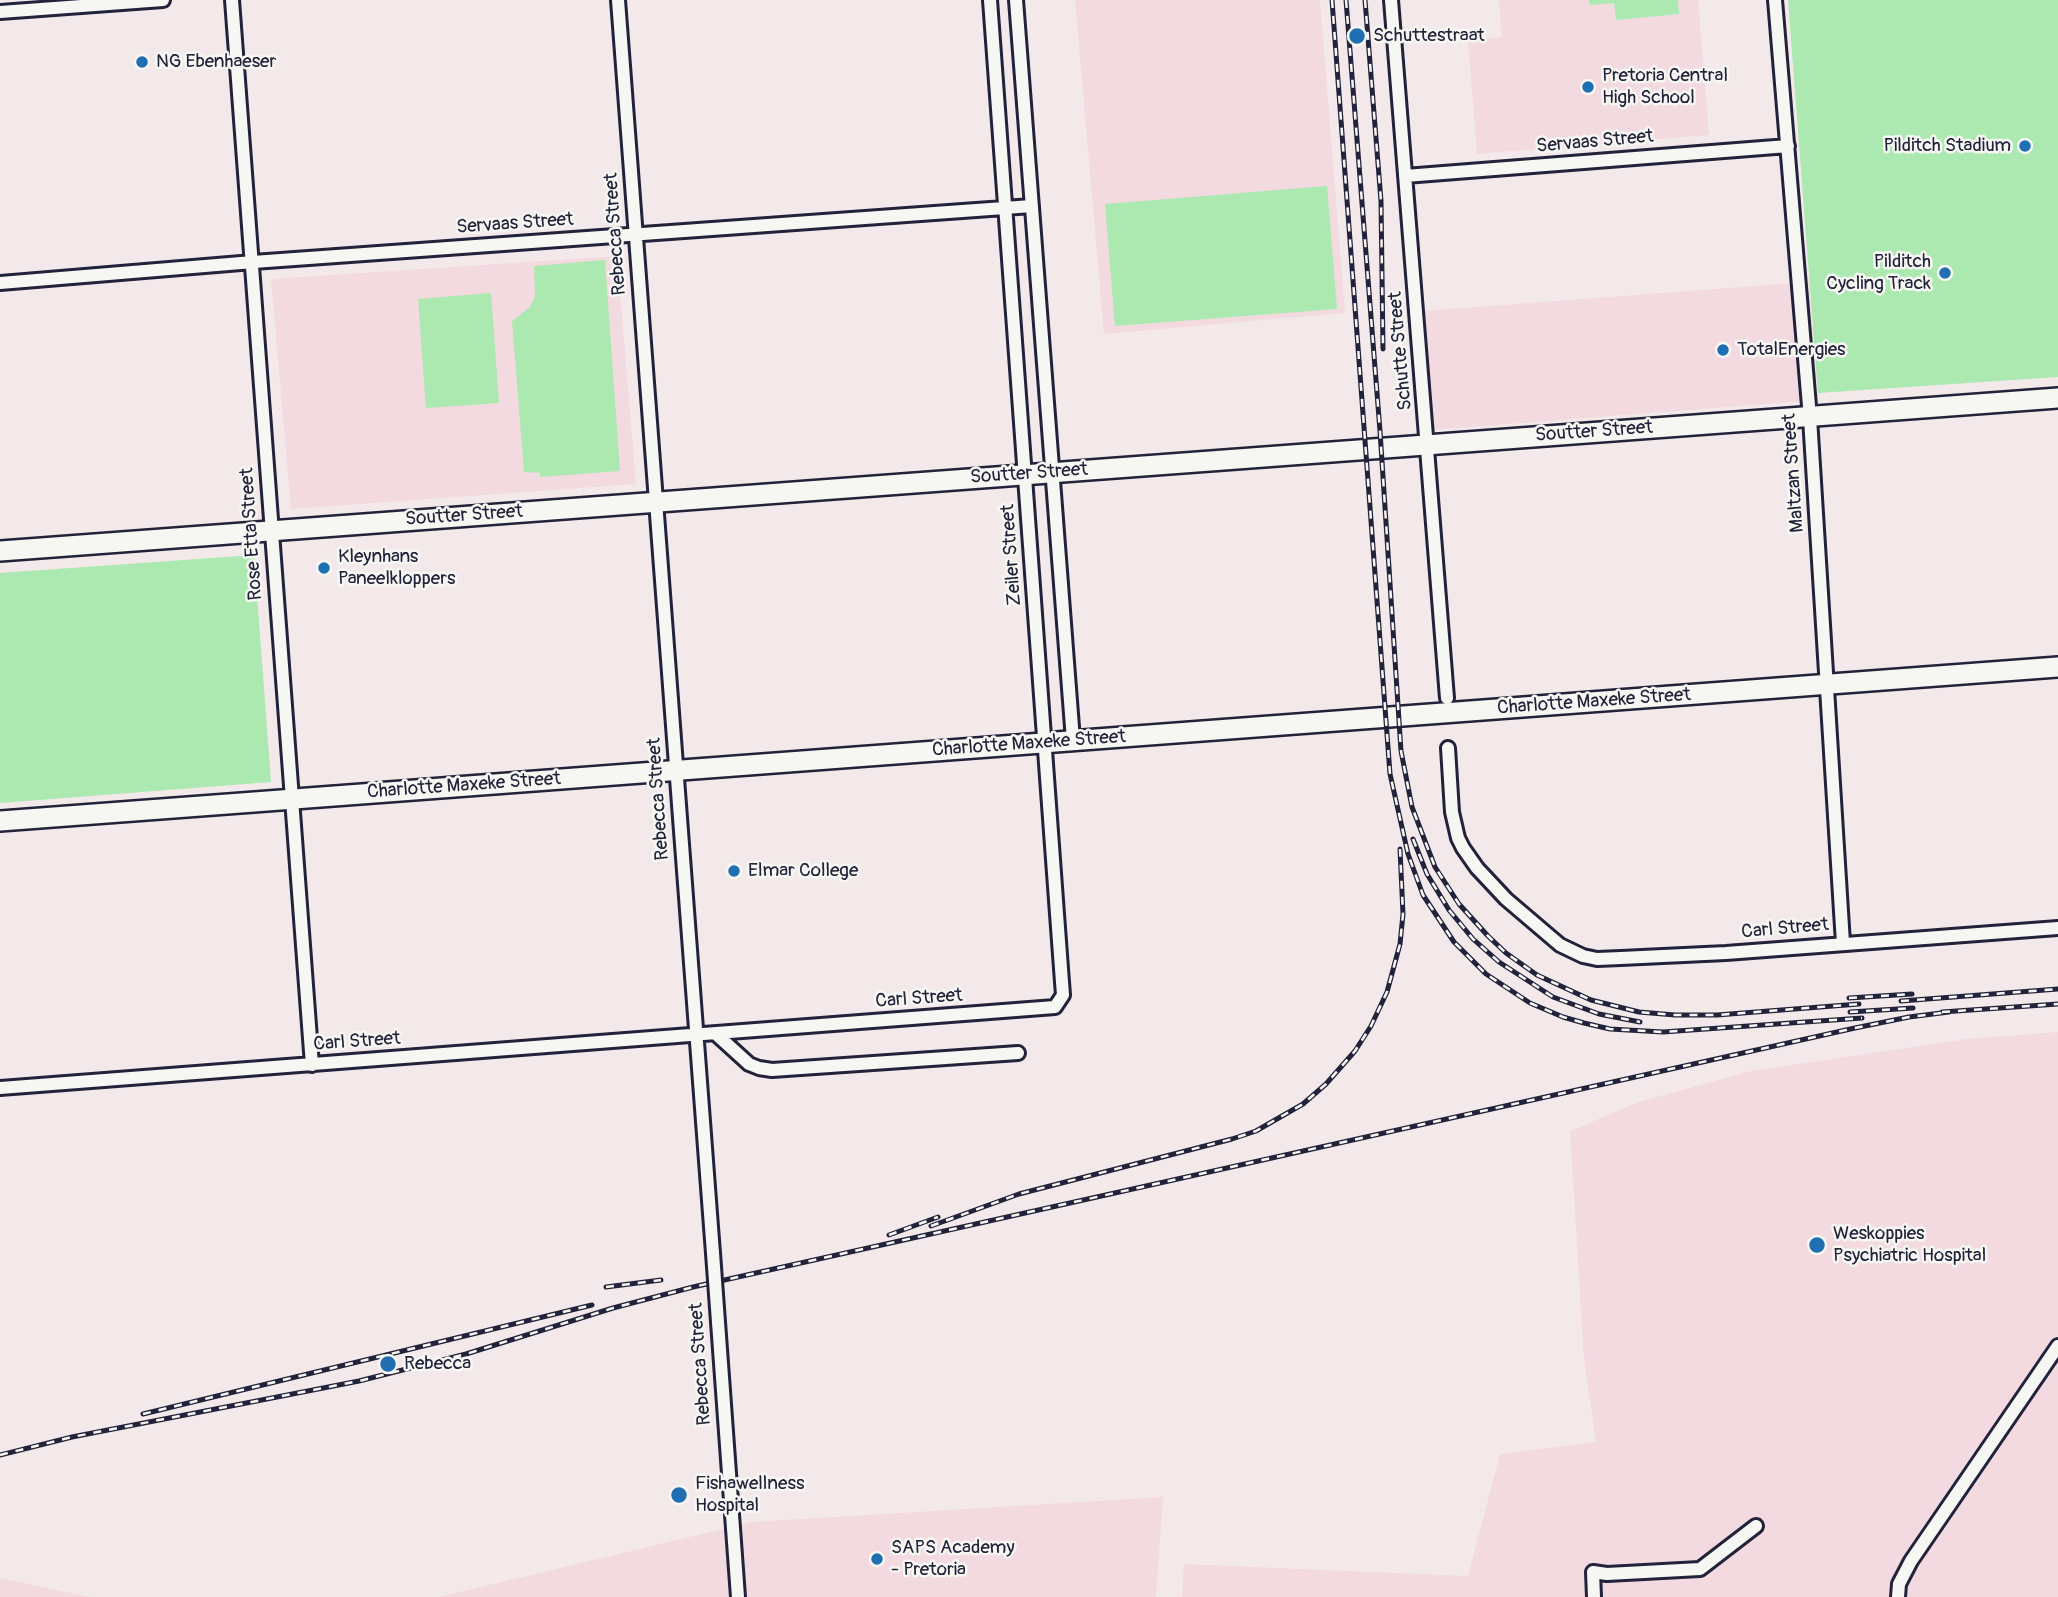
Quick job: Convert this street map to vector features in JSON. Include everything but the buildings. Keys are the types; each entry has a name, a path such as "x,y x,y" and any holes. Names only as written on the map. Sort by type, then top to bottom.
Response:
{"main road":[{"name":"Soutter Street","path":"0,551 2058,398"},
{"name":"Charlotte Maxeke Street","path":"0,821 2058,667"}],"street":[{"path":"0,12 163,0"},
{"name":"Rose Etta Street","path":"232,0 312,1065"},
{"name":"Rebecca Street","path":"618,0 738,1596"},
{"name":"Zeiler Street","path":"990,0 1062,982"},
{"path":"1016,0 1073,740"},
{"name":"Schutte Street","path":"1391,0 1447,698"},
{"name":"Maltzan Street","path":"1775,0 1810,418 1843,943"},
{"name":"Servaas Street","path":"1405,176 1788,146"},
{"name":"Servaas Street","path":"0,284 253,262 1032,206"},
{"name":"Carl Street","path":"1448,748 1452,812 1458,838 1490,883 1572,952 1597,959 1726,953 2058,928"},
{"name":"Carl Street","path":"0,1088 1051,1008 1062,998 1062,982"},
{"path":"716,1034 749,1064 772,1070 1018,1053"},
{"path":"1898,1597 1899,1584 1911,1561 2058,1346"},
{"path":"1594,1597 1593,1572 1607,1574 1700,1569 1756,1526"}],"shaded area":[{"path":"1075,0 1320,0 1345,313 1104,334"},
{"name":"Pretoria Central High School","path":"1499,0 1698,0 1709,135 1477,154 1468,40 1502,37"},
{"path":"617,256 636,484 291,509 271,279"},
{"path":"1809,282 1818,400 1432,430 1422,311"},
{"name":"Weskoppies Psychiatric Hospital","path":"2058,1032 2058,1597 1182,1597 1184,1564 1468,1576 1500,1454 1596,1442 1584,1359 1570,1131 1639,1102 1751,1071 1967,1039"},
{"name":"SAPS Academy - Pretoria","path":"1163,1497 1156,1597 439,1597 752,1522"},
{"path":"0,1578 90,1597 0,1597"}],"green space":[{"path":"1589,0 1678,0 1679,14 1616,20 1614,3 1590,5"},
{"path":"1788,0 2058,0 2058,377 1818,393"},
{"path":"1327,186 1337,309 1115,326 1105,204"},
{"path":"605,260 620,471 540,477 540,473 524,472 512,321 529,308 535,297 534,266"},
{"path":"491,293 499,403 426,408 418,299"},
{"path":"254,555 271,782 0,803 0,573"}],"railway":[{"path":"1332,0 1390,774 1408,854 1423,895 1454,942 1486,974 1530,1003 1584,1023 1610,1029 1663,1032 1862,1018"},
{"path":"1346,0 1380,431 1401,751 1412,807 1435,867 1459,904 1506,953 1537,975 1591,1000 1639,1012 1675,1015 1717,1015 1859,1004"},
{"path":"1365,0 1381,201 1383,349"},
{"path":"1413,839 1427,874 1449,910 1473,939 1499,962 1553,997 1599,1014 1640,1022"},
{"path":"931,1226 1019,1194 1232,1139 1256,1131 1303,1104 1326,1084 1355,1051 1371,1026 1387,992 1400,944 1403,914 1400,849"},
{"path":"1901,1001 2058,989"},
{"path":"1849,998 1912,994"},
{"path":"1942,1012 2058,1004"},
{"path":"1850,1012 1913,1008"},
{"path":"0,1455 72,1437 359,1381 466,1354 613,1308 693,1287 1855,1028 1949,1012"},
{"path":"889,1235 938,1217"},
{"path":"606,1287 661,1280"},
{"path":"143,1414 592,1305"}],"place":[{"name":"Schuttestraat","path":"1357,36"},
{"name":"NG Ebenhaeser","path":"142,62"},
{"name":"Pretoria Central High School","path":"1588,87"},
{"name":"Pilditch Stadium","path":"2025,146"},
{"name":"Pilditch Cycling Track","path":"1945,273"},
{"name":"TotalEnergies","path":"1723,350"},
{"name":"Kleynhans Paneelkloppers","path":"324,568"},
{"name":"Elmar College","path":"734,871"},
{"name":"Weskoppies Psychiatric Hospital","path":"1817,1245"},
{"name":"Rebecca","path":"388,1364"},
{"name":"Fishawellness Hospital","path":"679,1495"},
{"name":"SAPS Academy - Pretoria","path":"877,1559"}]}
